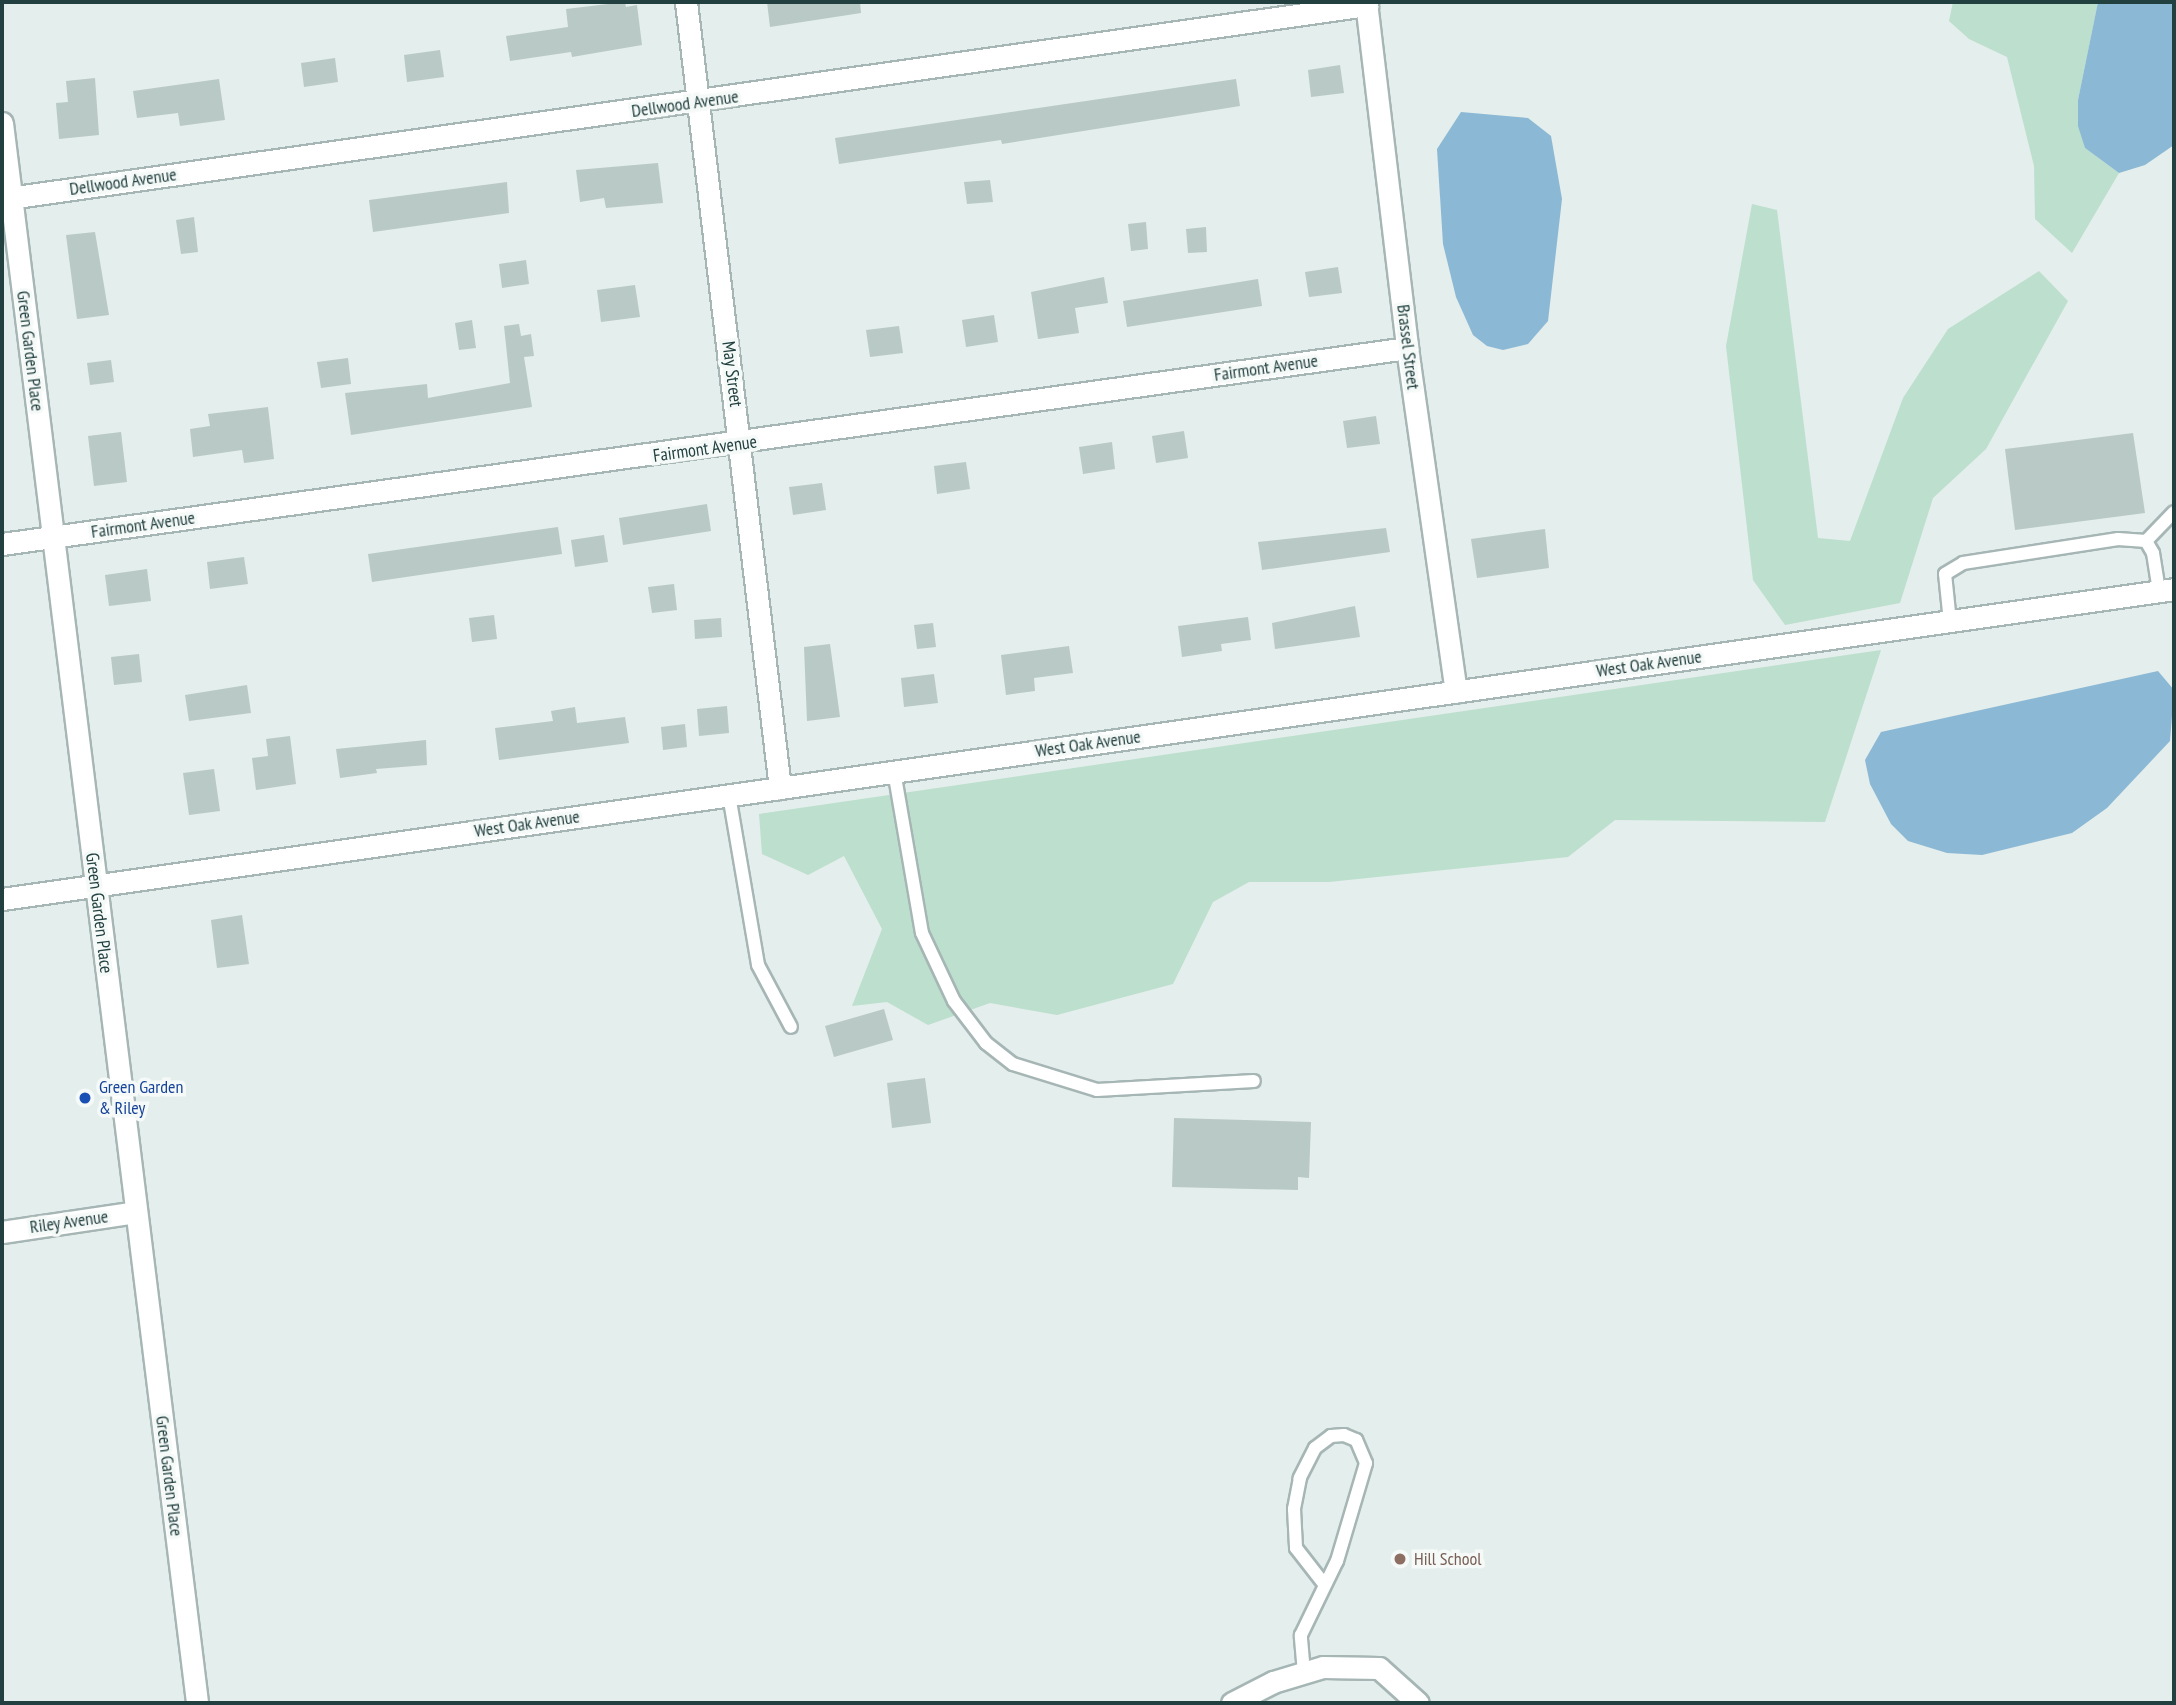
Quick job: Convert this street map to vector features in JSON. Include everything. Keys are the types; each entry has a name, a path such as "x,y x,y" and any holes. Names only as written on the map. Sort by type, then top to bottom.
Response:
{"street":[{"name":"May Street","path":"686,2 741,444 780,788"},
{"name":"Dellwood Avenue","path":"6,198 698,102 1366,4"},
{"name":"Brassel Street","path":"1366,4 1407,348 1456,692"},
{"name":"Green Garden Place","path":"2,123 6,198 52,537 197,1703"},
{"name":"Fairmont Avenue","path":"2,544 741,444 1407,348"},
{"name":"West Oak Avenue","path":"2,900 2167,590"},
{"name":"Riley Avenue","path":"2,1232 136,1212"},
{"path":"1232,1703 1273,1682 1323,1667 1379,1668 1418,1703"}],"lane":[{"path":"2146,541 2174,512"},
{"path":"1950,622 1945,574 1962,563 2118,539 2146,541"},
{"path":"2146,541 2167,590"},
{"path":"894,771 922,933 954,1001 986,1043 1013,1064 1097,1090 1255,1081"},
{"path":"729,795 758,965 791,1027"},
{"path":"1304,1673 1301,1635 1337,1561 1366,1463 1356,1440 1344,1435 1331,1436 1315,1448 1300,1478 1294,1509 1296,1548 1324,1584"}],"green space":[{"path":"1953,2 2098,2 2078,100 2085,148 2119,173 2072,253 2035,219 2034,166 2007,57 1969,39 1949,21"},
{"path":"1752,204 1777,210 1818,538 1850,541 1903,398 1948,329 2039,271 2068,301 1986,449 1933,498 1900,603 1785,625 1753,580 1726,346"},
{"path":"1881,650 1825,822 1615,820 1568,857 1329,882 1249,882 1213,902 1173,984 1057,1015 990,1003 928,1025 887,1002 852,1006 882,929 844,856 808,875 762,854 759,814"}],"water":[{"path":"2098,2 2174,2 2174,145 2145,165 2119,173 2085,148 2078,126 2078,100"},
{"path":"1461,112 1528,118 1551,136 1562,199 1548,321 1528,344 1503,350 1487,346 1473,335 1456,297 1443,244 1437,149"},
{"path":"2158,671 2174,690 2170,741 2107,808 2072,833 1982,855 1947,853 1908,841 1891,824 1870,784 1865,760 1881,732"}],"building":[{"path":"625,2 626,7 637,5 642,45 572,57 571,52 510,61 506,36 568,27 566,9"},
{"path":"767,2 860,2 861,13 770,27"},
{"path":"440,50 444,77 407,82 404,55"},
{"path":"335,58 338,82 304,87 301,63"},
{"path":"1340,65 1344,93 1311,97 1308,70"},
{"path":"95,78 99,135 59,139 56,103 68,102 66,81"},
{"path":"219,79 225,120 180,126 178,113 137,118 133,91"},
{"path":"1236,79 1240,106 1002,144 1001,140 839,164 835,138"},
{"path":"658,163 663,203 606,208 604,198 580,202 576,170"},
{"path":"990,180 993,202 967,204 964,182"},
{"path":"507,182 509,213 373,232 369,200"},
{"path":"194,217 198,252 181,254 176,220"},
{"path":"1146,222 1148,249 1131,251 1128,224"},
{"path":"1206,227 1207,252 1188,253 1186,229"},
{"path":"95,232 109,315 77,319 66,235"},
{"path":"526,260 529,284 502,288 499,264"},
{"path":"1338,267 1342,293 1309,297 1305,272"},
{"path":"1104,277 1108,303 1075,308 1079,333 1038,339 1031,292"},
{"path":"1258,279 1262,306 1127,327 1123,301"},
{"path":"635,285 640,317 601,322 597,290"},
{"path":"994,315 998,342 966,347 962,320"},
{"path":"472,320 476,348 459,350 455,323"},
{"path":"519,324 521,336 531,334 534,356 524,357 532,407 351,435 345,393 427,384 428,398 510,383 504,326"},
{"path":"899,326 903,353 870,357 866,330"},
{"path":"348,358 351,384 321,388 317,362"},
{"path":"111,360 114,382 90,385 87,363"},
{"path":"268,407 274,459 244,463 242,450 193,457 190,429 210,426 208,414"},
{"path":"1376,416 1380,444 1347,448 1343,421"},
{"path":"1184,431 1188,458 1156,463 1152,436"},
{"path":"121,432 127,482 94,486 88,436"},
{"path":"2133,433 2145,513 2015,530 2005,449"},
{"path":"1112,442 1115,469 1083,474 1079,447"},
{"path":"966,462 970,489 937,494 934,466"},
{"path":"822,483 826,510 793,515 789,487"},
{"path":"707,504 711,531 623,545 619,518"},
{"path":"558,527 562,554 372,582 368,554"},
{"path":"1386,528 1390,552 1262,570 1258,542"},
{"path":"1545,529 1549,568 1477,578 1471,539"},
{"path":"604,535 608,562 575,567 571,540"},
{"path":"244,557 248,584 210,589 207,562"},
{"path":"147,569 151,601 109,606 105,575"},
{"path":"674,584 677,610 652,613 648,587"},
{"path":"1355,606 1360,637 1275,649 1272,623"},
{"path":"494,615 497,639 472,642 469,618"},
{"path":"1248,617 1251,640 1221,644 1222,651 1182,657 1178,626"},
{"path":"721,618 722,637 695,639 694,620"},
{"path":"933,623 936,647 917,649 914,625"},
{"path":"830,644 840,717 807,721 804,647"},
{"path":"1069,646 1073,673 1034,678 1035,691 1006,695 1001,655"},
{"path":"139,654 142,682 114,685 111,657"},
{"path":"934,674 938,703 904,707 901,678"},
{"path":"247,685 251,713 189,721 185,695"},
{"path":"727,706 729,733 699,736 697,709"},
{"path":"575,707 577,723 625,717 629,743 499,760 495,728 553,721 551,711"},
{"path":"685,724 687,747 663,750 661,727"},
{"path":"290,736 296,784 256,790 252,758 268,756 266,739"},
{"path":"426,740 427,765 376,769 377,773 340,778 336,749"},
{"path":"214,769 220,811 189,815 183,773"},
{"path":"242,915 249,964 217,968 211,920"},
{"path":"884,1009 893,1040 834,1057 825,1026"},
{"path":"925,1078 931,1123 892,1128 887,1083"},
{"path":"1174,1118 1311,1122 1309,1178 1298,1177 1298,1190 1172,1187"}],"place":[{"name":"Green Garden & Riley","path":"85,1098"},
{"name":"Hill School","path":"1400,1559"}]}
